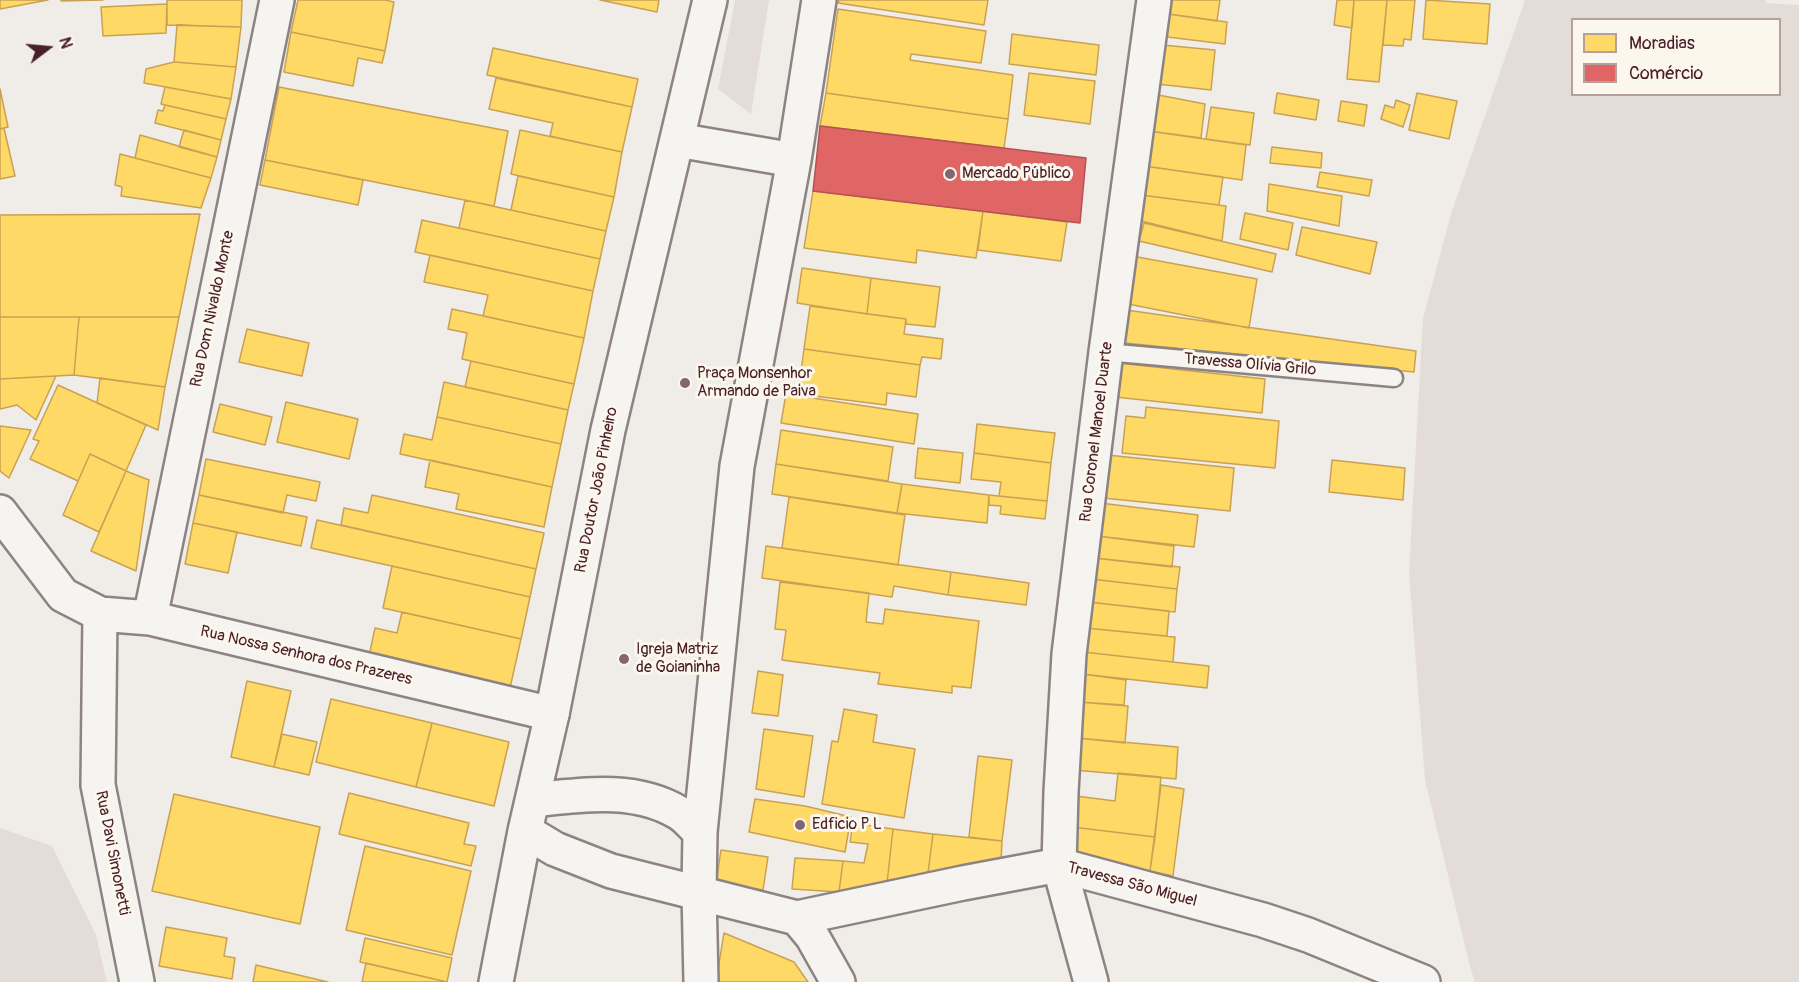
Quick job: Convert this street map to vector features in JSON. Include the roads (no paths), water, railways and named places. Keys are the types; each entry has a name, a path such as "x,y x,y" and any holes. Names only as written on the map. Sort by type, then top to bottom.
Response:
{"street":[{"name":"Rua Dom Nivaldo Monte","path":"150,618 277,0"},
{"name":"Rua Doutor João Pinheiro","path":"496,982 608,430 710,0"},
{"path":"701,982 700,832 737,466 794,160 819,0"},
{"name":"Rua Coronel Manoel Duarte","path":"1091,982 1059,865 1069,654 1154,0"},
{"path":"677,140 794,160"},
{"name":"Rua Nossa Senhora dos Prazeres","path":"0,512 63,595 100,614 150,618 552,714"},
{"name":"Rua Davi Simonetti","path":"100,614 98,785 137,982"},
{"path":"700,832 680,813 644,798 609,794 529,816 555,849 611,871 797,918 812,936 838,982"},
{"name":"Travessa São Miguel","path":"797,918 1059,865 1263,920 1308,935 1423,982"}],"lane":[{"name":"Travessa Olívia Grilo","path":"1107,352 1394,378"}],"place":[{"name":"Mercado Público","path":"950,174"},
{"name":"Praça Monsenhor Armando de Paiva","path":"685,383"},
{"name":"Igreja Matriz de Goianinha","path":"624,659"},
{"name":"Edficio P L","path":"800,825"}]}
